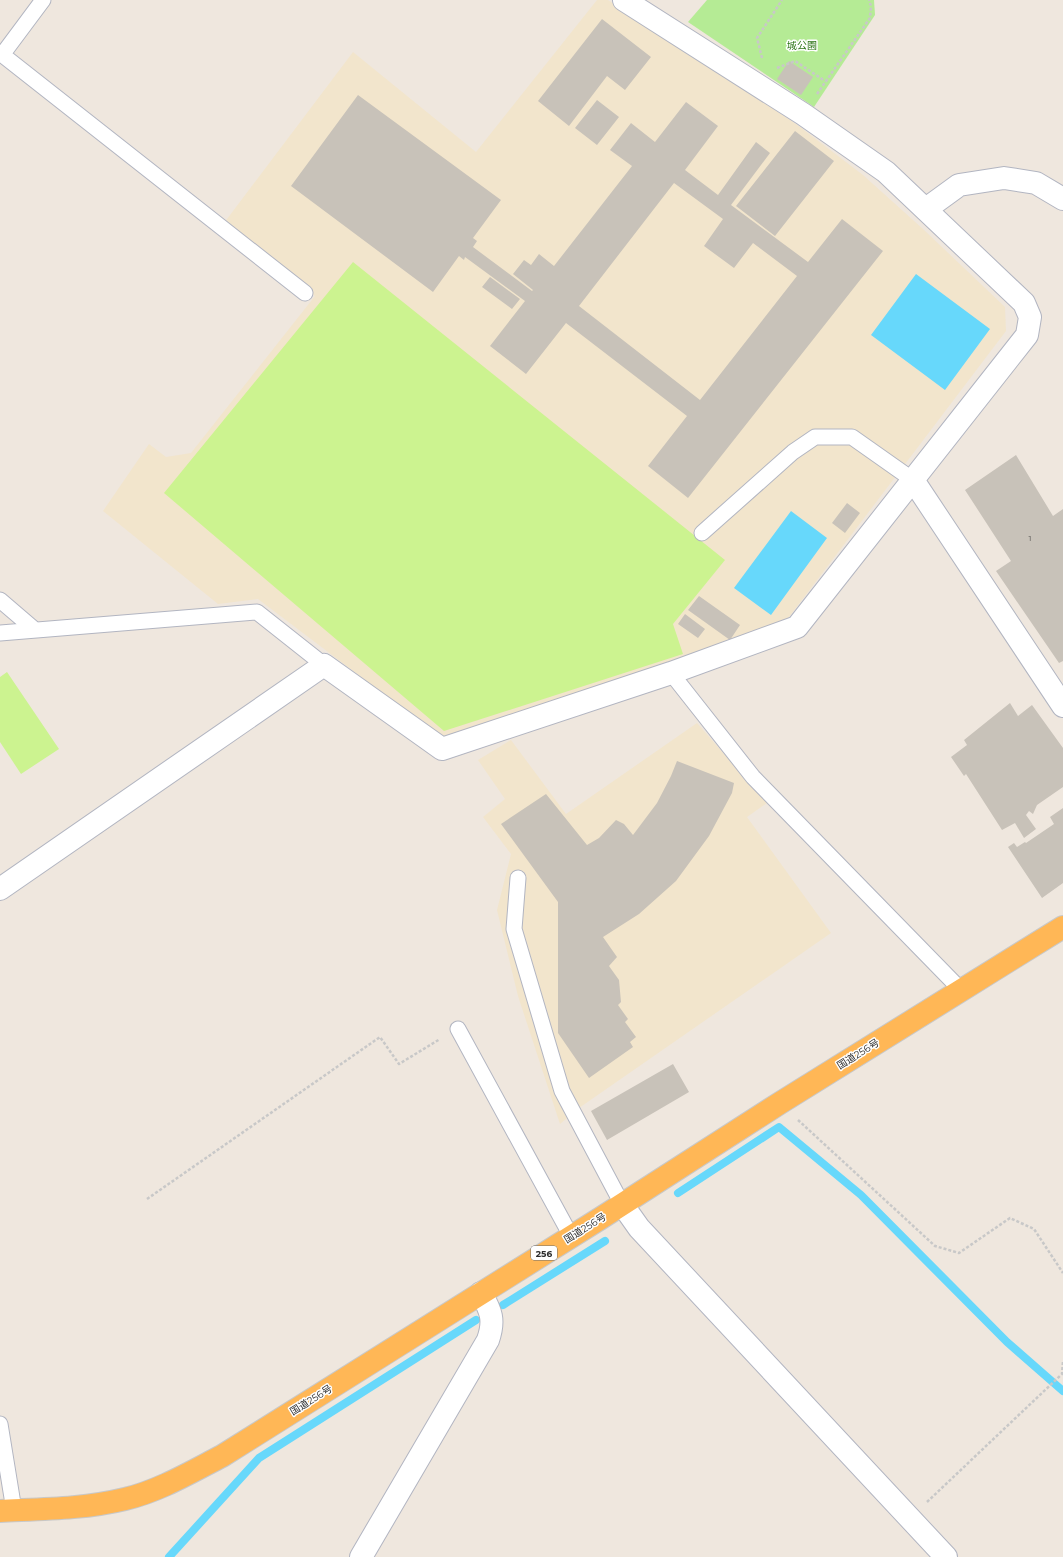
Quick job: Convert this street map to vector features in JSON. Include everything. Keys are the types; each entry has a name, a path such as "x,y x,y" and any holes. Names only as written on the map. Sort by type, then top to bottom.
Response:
{"highway":[{"name":"国道256号","path":"7,1511 78,1507 126,1499 170,1483 222,1456 780,1103 1063,927"}],"street":[{"path":"0,889 324,665 442,749 671,673 797,627 1027,335 1030,317 1024,303 886,172 804,114 624,0"},
{"path":"926,209 959,185 1004,178 1036,183 1063,199"},
{"path":"913,480 1063,706"},
{"path":"622,1204 639,1228 946,1557"},
{"path":"361,1557 488,1340 492,1329 492,1318 481,1293"}],"lane":[{"path":"43,0 1,54 305,293"},
{"path":"702,533 793,452 815,437 852,437 913,480"},
{"path":"0,600 35,630"},
{"path":"0,633 257,612 324,665"},
{"path":"671,673 753,777 961,990"},
{"path":"518,878 514,929 562,1091 622,1204"},
{"path":"458,1029 571,1236"},
{"path":"0,1424 7,1511"}],"path":[{"path":"766,61 760,57 757,38 782,0"},
{"path":"772,64 778,68 795,61 825,82 870,18 871,6 869,0"},
{"path":"146,1199 380,1037 399,1064 458,1029"},
{"path":"780,1103 935,1246 959,1253 1010,1218 1034,1230 1063,1273"},
{"path":"909,1518 1062,1374 1063,1361"}],"shaded area":[{"path":"597,0 608,0 796,124 863,175 923,229 1005,307 1006,331 786,621 699,654 443,739 258,599 218,604 103,511 149,444 166,457 191,453 315,296 224,223 353,52 476,152"},
{"path":"697,723 767,803 747,817 831,933 579,1108 560,1124 518,996 497,910 511,854 483,817 505,799 478,760 511,740 566,814"}],"green space":[{"name":"城公園","path":"707,0 874,0 875,15 814,107 688,22"},
{"path":"353,262 725,560 673,624 683,654 444,731 164,493"},
{"path":"7,672 59,749 21,774 0,742 0,677"}],"water":[{"path":"916,274 990,329 945,390 871,335"},
{"path":"791,511 827,538 771,615 734,588"}],"building":[{"path":"602,19 651,57 625,90 607,76 569,126 538,101"},
{"path":"789,61 813,77 801,95 777,79"},
{"path":"358,95 501,200 473,238 477,241 473,247 532,291 533,290 513,274 524,260 531,265 539,254 554,266 632,166 610,150 631,123 655,142 686,102 718,126 685,170 718,195 756,142 770,153 731,205 808,262 842,219 883,251 688,498 648,466 687,416 566,323 526,374 490,346 525,301 465,257 464,260 459,256 433,292 291,186","holes":["674,183 723,219 704,246 734,268 753,243 797,276 700,400 579,306"]},
{"path":"597,100 619,117 597,145 575,128"},
{"path":"795,131 834,161 775,236 736,206"},
{"path":"490,277 520,299 512,309 482,287"},
{"path":"1016,455 1053,516 1063,509 1063,661 1059,663 996,571 1011,561 965,490"},
{"path":"847,503 860,513 845,533 832,523"},
{"path":"699,596 740,625 730,640 688,610"},
{"path":"685,614 705,629 698,638 678,624"},
{"path":"1010,703 1018,716 1032,705 1063,748 1063,787 1037,805 1033,814 1029,811 1026,815 1036,829 1024,838 1015,823 1002,830 966,774 964,776 951,757 967,745 964,740"},
{"path":"677,761 734,783 732,793 709,836 676,881 639,914 603,937 617,957 609,966 619,980 621,1002 618,1005 628,1019 625,1022 636,1037 630,1042 633,1047 589,1078 558,1033 558,902 501,824 546,794 587,845 599,838 616,820 624,824 633,835 657,803"},
{"path":"1063,808 1063,883 1042,898 1008,847 1014,843 1017,847 1025,842 1026,843 1054,824 1050,817"},
{"path":"673,1064 689,1092 607,1140 591,1111"}],"waterway":[{"path":"678,1193 779,1127 861,1195 1007,1342 1063,1391"},
{"path":"503,1305 605,1241"},
{"path":"169,1557 259,1458 476,1320"}]}
